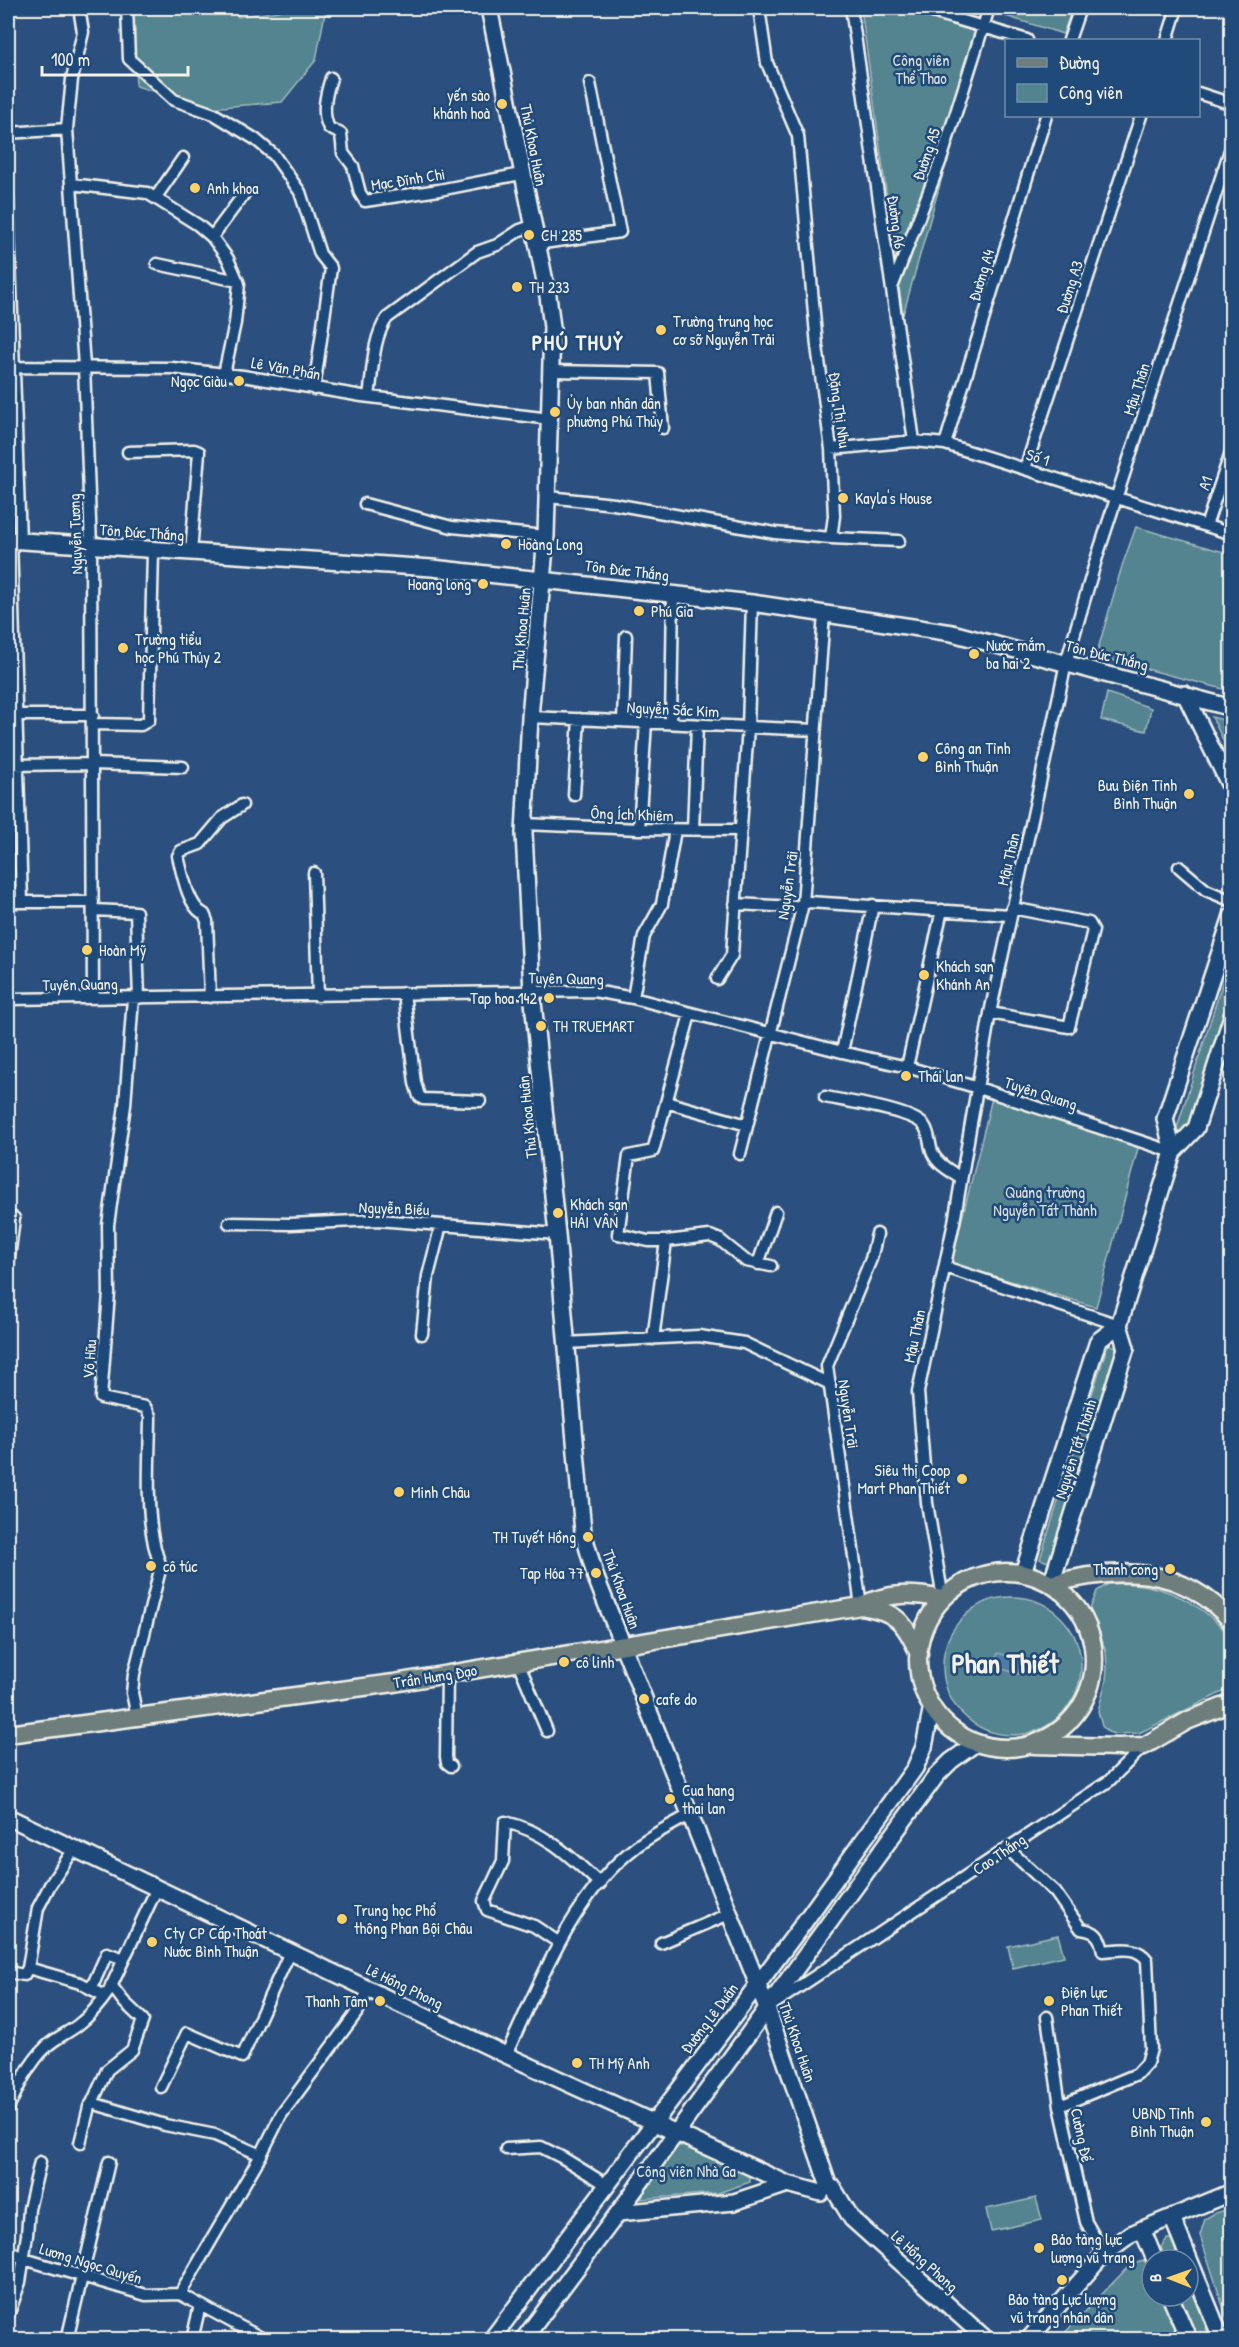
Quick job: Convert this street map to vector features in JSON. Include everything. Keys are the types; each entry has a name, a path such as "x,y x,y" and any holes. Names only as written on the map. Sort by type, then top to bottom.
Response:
{"main road":[{"name":"Thủ Khoa Huân","path":"489,8 521,174 548,296 552,327 546,536 530,717 524,824 532,992 557,1234 583,1532 596,1578 767,2008 827,2190"},
{"name":"Tôn Đức Thắng","path":"13,540 429,567 752,603 952,633 1232,708"},
{"path":"1185,694 1232,790"},
{"path":"1173,1152 1164,1119 1232,916"},
{"name":"Nguyễn Tất Thành","path":"1051,1584 1126,1348 1119,1325 1173,1152 1196,1128 1226,1052 1232,1016"},
{"name":"Nguyễn Tất Thành","path":"1023,1573 1098,1341 1119,1325"},
{"path":"994,1572 1023,1573 1051,1584 1066,1595 1083,1617 1093,1643 1094,1662 1088,1689 1075,1714 1062,1728 1047,1738 1029,1745 1012,1748 994,1747 976,1743 946,1725 932,1706 921,1681 919,1654 926,1624 943,1599 966,1581 994,1572"},
{"path":"1051,1584 1082,1575 1107,1572 1159,1577 1177,1581 1209,1600 1232,1622"},
{"name":"Trần Hưng Đạo","path":"861,1606 876,1598 891,1594 910,1594 943,1599"},
{"name":"Trần Hưng Đạo","path":"8,1734 394,1683 861,1606 879,1608 902,1622 911,1635 919,1654"},
{"name":"Cao Thắng","path":"1144,1746 1186,1721 1232,1703"},
{"name":"Đường Lê Duẩn","path":"491,2340 758,1984 915,1768 924,1747 932,1706"},
{"path":"523,2340 936,1776 951,1761 976,1743"},
{"path":"1029,1745 1144,1746"},
{"name":"Lê Hồng Phong","path":"8,1817 506,2055 676,2133 788,2184 827,2190 844,2206 852,2219 987,2340"},
{"path":"618,2213 734,2202 788,2184"},
{"path":"1028,2340 1104,2254 1131,2234 1232,2192"},
{"path":"1172,2217 1222,2340"},
{"path":"1142,2229 1150,2248"},
{"path":"1175,2308 1189,2340"}],"street":[{"name":"Nguyễn Tương","path":"79,8 83,32 72,79 67,129 84,366 91,546 93,998"},
{"path":"127,8 129,59 174,100 214,114 255,139 274,154 300,192 320,255 331,268 314,389"},
{"name":"Đặng Thị Nhu","path":"759,8 767,63 798,136 817,346 831,449 834,516 831,538"},
{"name":"Đường A6","path":"851,8 914,441"},
{"path":"920,8 1024,39"},
{"name":"Đường A5","path":"892,288 942,157 989,8"},
{"path":"1070,39 1080,8"},
{"path":"1167,39 1177,8"},
{"name":"Mạc Đĩnh Chi","path":"332,78 325,102 326,122 329,128 341,134 343,153 352,165 360,193 365,201 521,174"},
{"path":"536,244 620,232 590,83"},
{"path":"1200,94 1232,104"},
{"name":"Đường A4","path":"945,444 1046,117"},
{"name":"Đường A3","path":"1025,469 1141,117"},
{"path":"8,134 67,129"},
{"name":"Mậu Thân","path":"943,1599 927,1503 918,1392 945,1267 975,1087 1066,663 1096,560 1232,144"},
{"path":"156,197 183,158"},
{"path":"71,184 139,192 156,197 212,237 228,260 238,281 235,322 224,374"},
{"path":"212,237 244,194"},
{"path":"8,200 15,367 10,597 11,654 16,715 12,765 22,902"},
{"path":"369,396 378,338 381,326 387,318 477,252 497,245 520,230 532,226"},
{"path":"157,264 238,281"},
{"name":"Lê Văn Phấn","path":"15,367 172,368 314,389 550,419"},
{"path":"551,371 658,373 663,428"},
{"name":"Số 1","path":"831,449 914,441 945,444 1232,534"},
{"name":"A1","path":"1206,526 1232,449"},
{"path":"128,452 194,450 199,452 191,553"},
{"path":"548,497 614,504 774,533 899,541"},
{"path":"365,504 452,527 546,536"},
{"path":"16,715 93,719 141,725 149,720 153,550"},
{"path":"671,723 674,594"},
{"path":"717,979 730,960 748,727 752,603"},
{"name":"Nguyễn Trãi","path":"740,1154 803,904 824,614"},
{"path":"623,721 626,636"},
{"name":"Nguyễn Sắc Kim","path":"530,717 815,730"},
{"path":"574,795 579,719"},
{"path":"639,829 645,722"},
{"path":"693,830 697,725"},
{"path":"12,765 93,764 183,767"},
{"path":"210,997 207,921 204,914 197,911 187,889 178,856 181,851 200,844 222,818 242,805"},
{"name":"Ông Ích Khiêm","path":"524,824 739,830"},
{"path":"633,998 644,936 662,904 675,830"},
{"path":"1179,867 1206,890 1232,901"},
{"path":"314,873 318,996"},
{"path":"8,903 93,906 136,912 136,998"},
{"path":"735,904 795,907 803,904 873,905 1011,912 1089,923 1093,930 1069,1027 990,1013"},
{"path":"842,1052 873,905"},
{"path":"907,1067 942,910"},
{"name":"Tuyên Quang","path":"8,999 318,996 579,990 633,998 907,1067 1173,1152"},
{"path":"404,993 414,1083 419,1096 423,1099 480,1101"},
{"name":"Võ Hữu","path":"136,998 126,1095 108,1225 109,1293 101,1398 145,1407 150,1416 151,1517 154,1549 161,1566 134,1674 132,1693 137,1716"},
{"path":"690,1014 653,1151 628,1156 618,1234 636,1239 666,1242 710,1236 720,1240 746,1261 771,1266"},
{"path":"825,1097 878,1107 914,1117 925,1126 933,1155 938,1162 961,1178"},
{"path":"666,1102 747,1125"},
{"path":"758,1264 776,1212"},
{"path":"8,1266 14,1218"},
{"name":"Nguyễn Biểu","path":"229,1222 290,1224 378,1220 557,1234"},
{"path":"422,1334 428,1276 441,1225"},
{"name":"Nguyễn Trãi","path":"861,1606 827,1366 871,1259 878,1234"},
{"path":"653,1339 666,1242"},
{"path":"945,1267 1119,1325"},
{"path":"566,1344 699,1336 744,1343 830,1384"},
{"path":"518,1662 547,1731"},
{"path":"447,1674 446,1757 447,1763 451,1766"},
{"name":"Cao Thắng","path":"767,2008 1109,1781 1144,1746"},
{"path":"506,2055 558,1942 600,1884 636,1846 689,1815"},
{"path":"558,1942 534,1926 487,1910 484,1906 484,1901 504,1861 505,1822 538,1833 564,1850 600,1884"},
{"path":"1007,1848 1055,1892 1081,1929 1093,1930 1098,1935 1103,1951 1135,1949 1141,1952 1147,1960 1151,2049 1147,2063 1137,2074 1060,2106"},
{"path":"8,1972 24,1975 28,1968 38,1908 74,1849"},
{"path":"8,2109 32,2062 60,2035 77,2026 99,2006 157,1888"},
{"path":"661,1943 729,1914"},
{"path":"161,2087 187,2033 242,2057 290,1952"},
{"path":"91,1989 107,1953 124,1959"},
{"path":"28,1968 105,1996"},
{"path":"80,2143 89,2107 107,2070 132,2050 143,2020 124,2002 111,1985"},
{"path":"265,2340 249,2337 180,2294 261,2155 281,2115 358,2011 369,1989"},
{"name":"Cường Để","path":"1047,2017 1060,2106 1086,2222 1104,2254"},
{"path":"92,2103 165,2125 215,2135 261,2155"},
{"path":"506,2149 541,2147 607,2185"},
{"path":"8,2316 20,2282 29,2209 40,2162"},
{"path":"67,2340 84,2277 109,2162"},
{"name":"Lương Ngọc Quyến","path":"8,2250 24,2259 146,2295 180,2294"},
{"path":"192,2340 200,2306"}],"green space":[{"path":"132,8 238,8 238,17 279,11 284,8 326,8 316,60 282,102 209,108 136,86"},
{"name":"Công viên Thể Thao","path":"861,8 893,8 987,33 948,156 903,315"},
{"path":"997,8 1072,8 1063,34 996,13"},
{"path":"1136,527 1231,554 1231,691 1096,656 1122,566"},
{"path":"1107,693 1151,708 1146,731 1101,720"},
{"path":"1212,717 1231,722 1231,757"},
{"path":"1231,955 1231,1003 1189,1139 1175,1134"},
{"name":"Quảng trường Nguyễn Tất Thành","path":"993,1094 1141,1137 1096,1307 951,1263"},
{"path":"1108,1344 1124,1350 1054,1564 1040,1559"},
{"path":"1108,1584 1138,1585 1165,1591 1191,1603 1214,1620 1232,1641 1231,1688 1139,1733 1108,1732 1102,1726 1098,1711 1106,1680 1106,1651 1090,1609 1097,1591"},
{"path":"1012,1597 1038,1603 1061,1617 1075,1640 1081,1666 1075,1692 1061,1715 1038,1729 1012,1735 986,1729 963,1715 949,1692 943,1666 949,1640 963,1617 986,1603"},
{"path":"1058,1935 1064,1956 1013,1968 1008,1946"},
{"name":"Công viên Nhà Ga","path":"676,2145 697,2149 749,2173 750,2182 718,2193 641,2199 659,2167"},
{"path":"1036,2198 1042,2220 991,2231 986,2209"},
{"path":"1231,2209 1232,2327 1230,2328 1200,2235 1205,2219 1215,2213"},
{"path":"1167,2239 1174,2239 1177,2248 1161,2248"},
{"path":"1140,2262 1140,2308 1167,2308 1179,2339 1059,2339 1130,2265"},
{"path":"1185,2308 1199,2308 1210,2339 1198,2339"}],"water":[{"path":"998,1653 1022,1660 1018,1674 994,1666"}],"place":[{"name":"yến sào khánh hoà","path":"502,104"},
{"name":"Anh khoa","path":"195,188"},
{"name":"CH 285","path":"529,235"},
{"name":"TH 233","path":"517,287"},
{"name":"Trường trung học cơ sỡ Nguyễn Trải","path":"661,330"},
{"name":"Ngọc Giàu","path":"239,381"},
{"name":"Ủy ban nhân dân phường Phú Thủy","path":"555,412"},
{"name":"Kayla's House","path":"843,498"},
{"name":"Hoàng Long","path":"506,544"},
{"name":"Hoang long","path":"483,584"},
{"name":"Phú Gia","path":"639,611"},
{"name":"Trường tiểu học Phú Thủy 2","path":"123,648"},
{"name":"Nước mắm ba hai 2","path":"974,654"},
{"name":"Công an Tỉnh Bình Thuận","path":"923,757"},
{"name":"Bưu Điện Tỉnh Bình Thuận","path":"1189,794"},
{"name":"Hoàn Mỹ","path":"87,950"},
{"name":"Khách sạn Khánh An","path":"924,975"},
{"name":"Tap hoa 142","path":"549,998"},
{"name":"TH TRUEMART","path":"541,1026"},
{"name":"Thái lan","path":"906,1076"},
{"name":"Khách sạn HẢI VÂN","path":"558,1213"},
{"name":"Siêu thị Coop Mart Phan Thiết","path":"962,1479"},
{"name":"Minh Châu","path":"399,1492"},
{"name":"TH Tuyết Hồng","path":"588,1537"},
{"name":"cô túc","path":"151,1566"},
{"name":"Thanh cong","path":"1170,1569"},
{"name":"Tap Hóa 77","path":"596,1573"},
{"name":"cô linh","path":"564,1662"},
{"name":"cafe do","path":"644,1699"},
{"name":"Cua hang thai lan","path":"670,1799"},
{"name":"Trung học Phổ thông Phan Bội Châu","path":"342,1919"},
{"name":"Cty CP Cấp Thoát Nước Bình Thuận","path":"152,1942"},
{"name":"Thanh Tâm","path":"380,2001"},
{"name":"Điện lực Phan Thiết","path":"1049,2001"},
{"name":"TH Mỹ Anh","path":"577,2063"},
{"name":"UBND Tỉnh Bình Thuận","path":"1206,2122"},
{"name":"Bảo tàng lực lượng vũ trang","path":"1039,2248"},
{"name":"Bảo tàng Lực lượng vũ trang nhân dân","path":"1062,2280"}],"district":[{"name":"PHÚ THUỶ","path":"578,342"},
{"name":"Phan Thiết","path":"1005,1663"}]}
